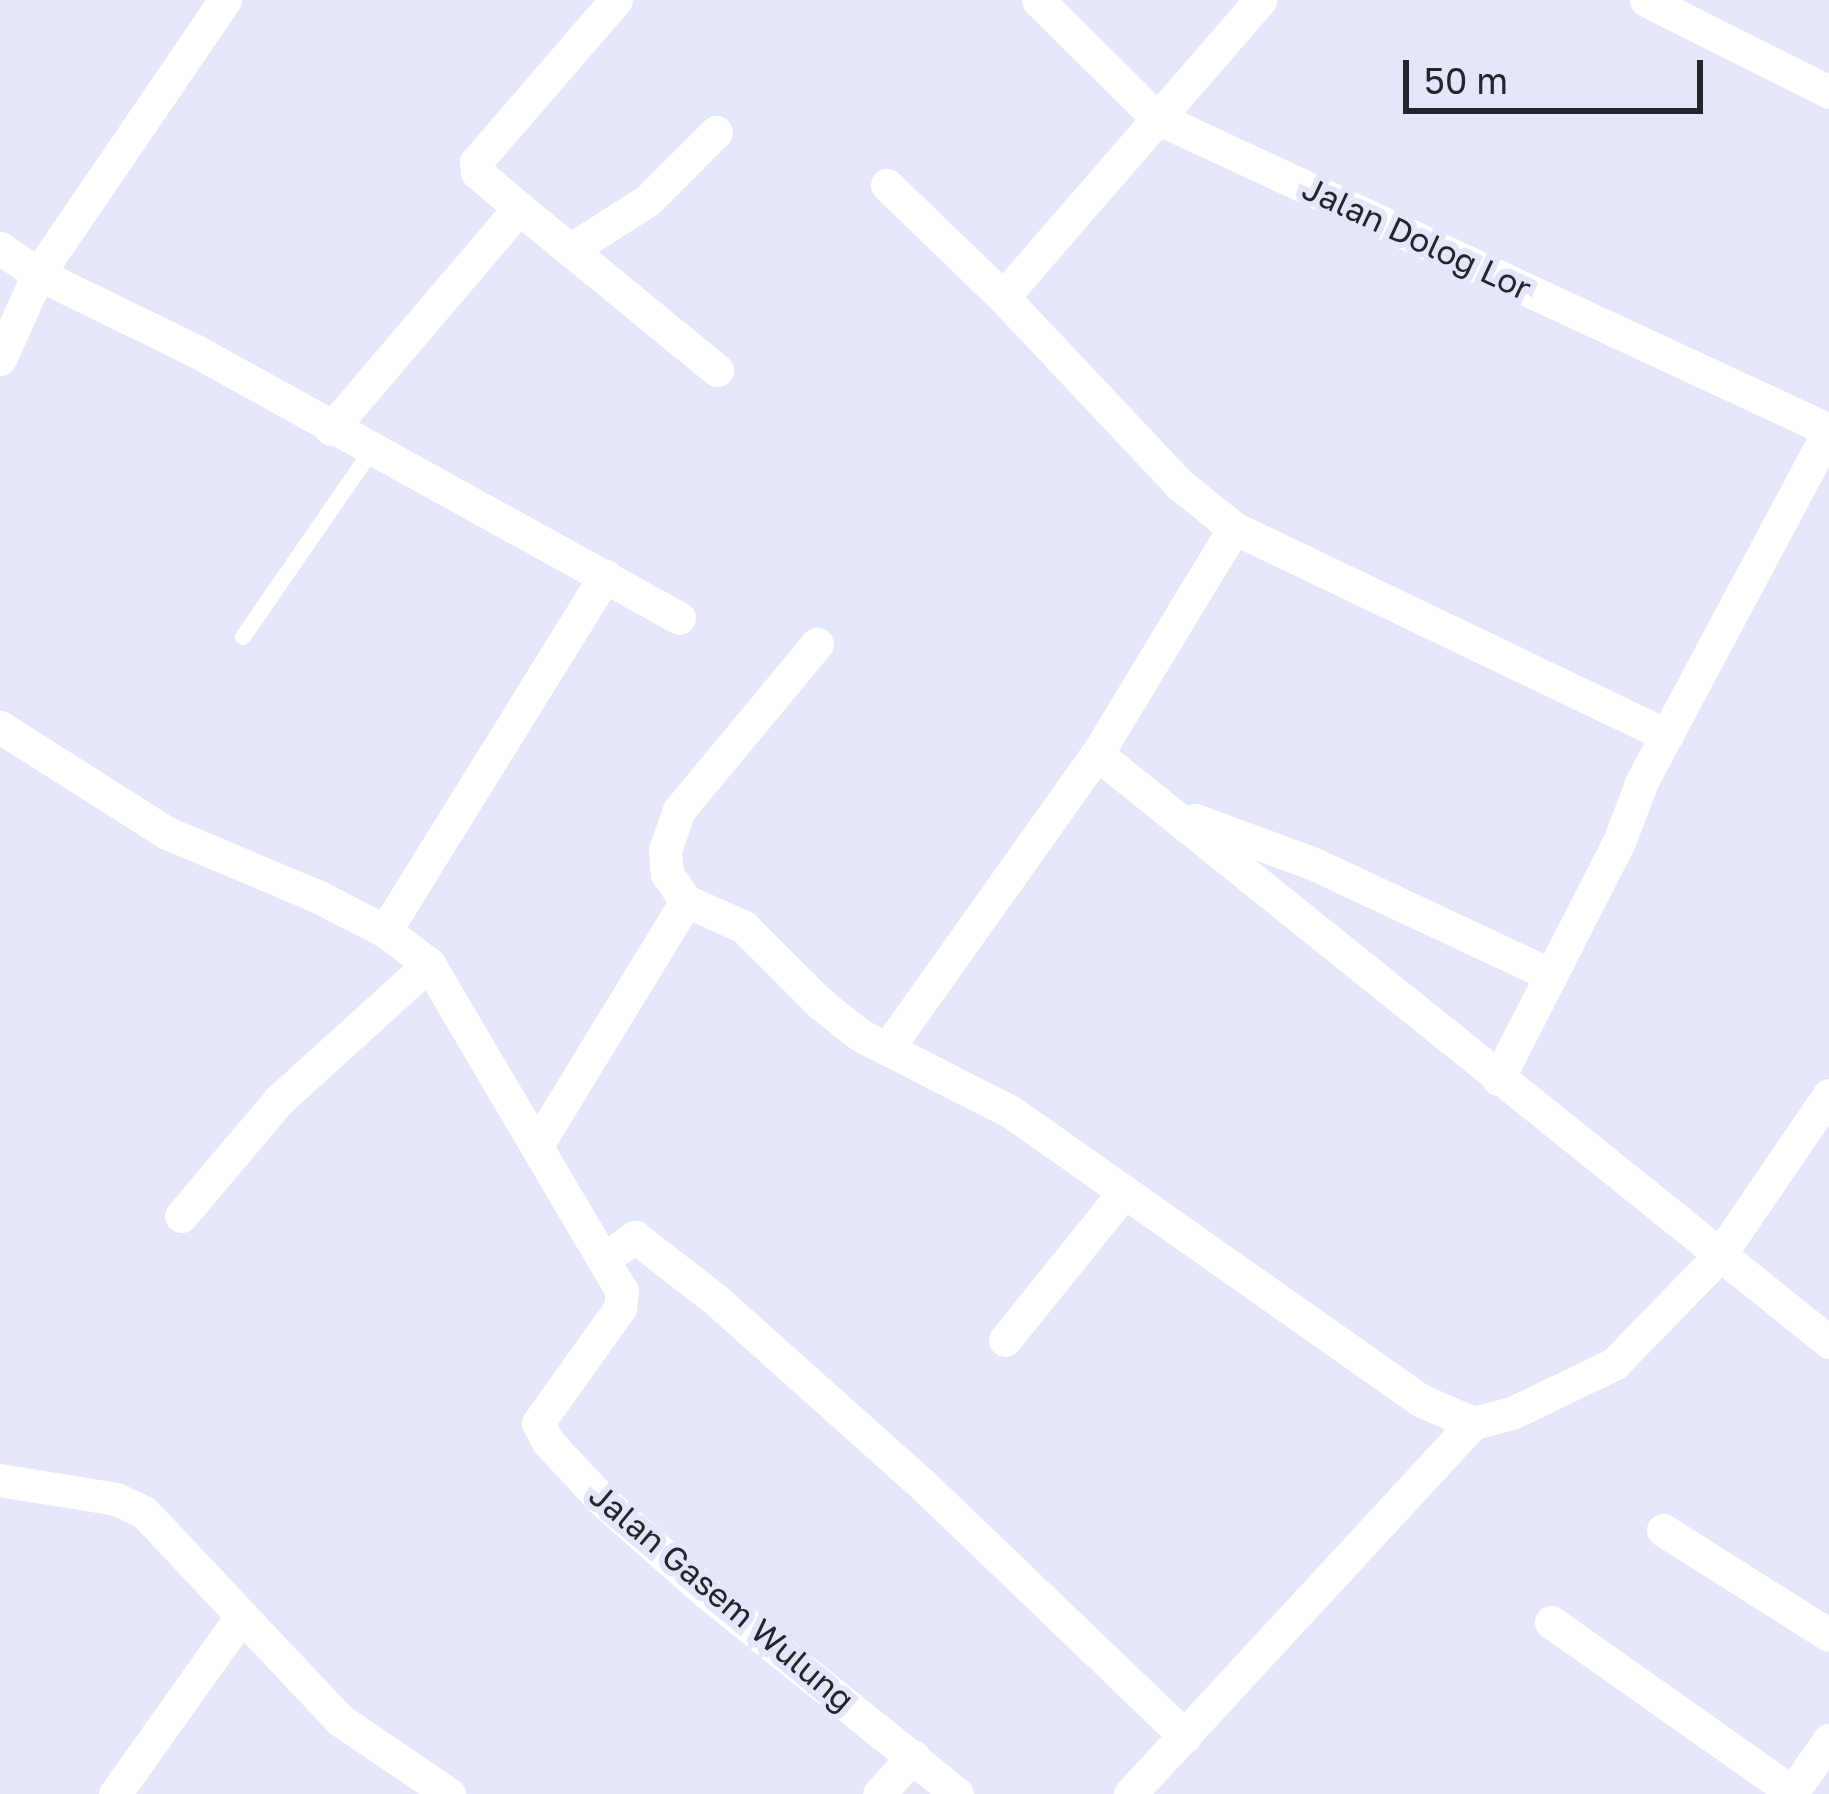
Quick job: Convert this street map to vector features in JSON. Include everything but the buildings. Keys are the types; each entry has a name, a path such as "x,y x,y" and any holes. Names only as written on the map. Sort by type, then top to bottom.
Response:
{"street":[{"path":"0,358 38,274 225,0"},
{"path":"616,0 476,162 477,172 717,370"},
{"name":"Jalan Dolog Lor","path":"1038,0 1156,118 1829,430"},
{"path":"1003,297 1260,0"},
{"path":"1646,0 1829,92"},
{"path":"573,248 649,200 716,132"},
{"path":"887,185 1003,297 1179,484 1234,528 1667,735"},
{"path":"331,429 519,208"},
{"path":"0,248 38,274 194,350 370,452 679,618"},
{"path":"1498,1079 1667,735 1829,430"},
{"path":"887,1049 1096,754 1234,528"},
{"path":"385,932 604,576"},
{"path":"817,644 679,809 665,850 667,874 686,901 744,927 821,1004 887,1049 1011,1112 1420,1400 1472,1423"},
{"name":"Jalan Gasem Wulung","path":"0,727 167,832 385,932 429,964 539,1142 622,1291 620,1308 538,1423 548,1442 602,1500 706,1592 957,1794"},
{"path":"1096,754 1829,1342"},
{"path":"1170,811 1312,863 1551,975"},
{"path":"539,1142 686,901"},
{"path":"181,1216 279,1100 429,964"},
{"path":"1130,1794 1472,1423 1512,1413 1614,1364 1719,1256 1829,1095"},
{"path":"1005,1340 1124,1192"},
{"path":"605,1258 635,1238 730,1316 922,1485 1185,1736"},
{"path":"0,1480 116,1499 144,1512 340,1720 449,1794"},
{"path":"1663,1530 1829,1635"},
{"path":"115,1794 242,1615"},
{"path":"1551,1622 1792,1793 1829,1740"},
{"path":"879,1794 913,1756"}],"lane":[{"path":"243,637 370,452"}]}
